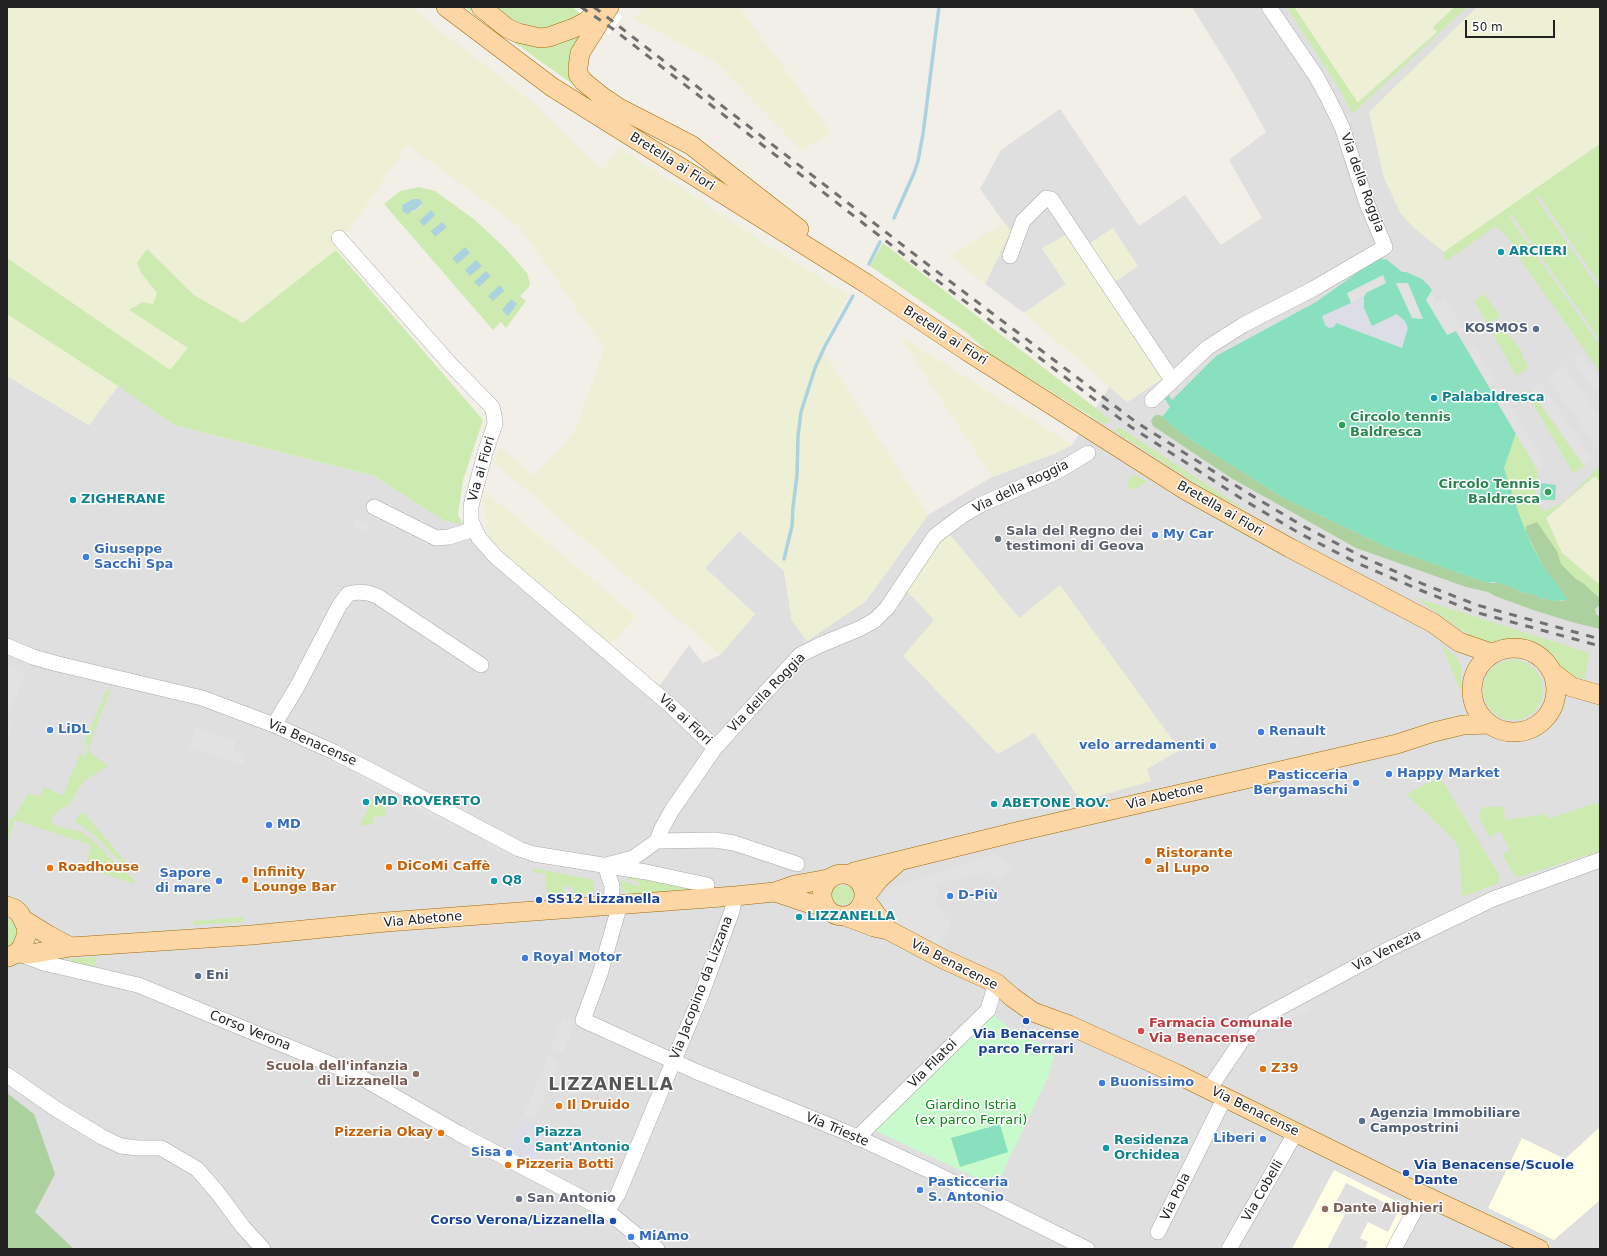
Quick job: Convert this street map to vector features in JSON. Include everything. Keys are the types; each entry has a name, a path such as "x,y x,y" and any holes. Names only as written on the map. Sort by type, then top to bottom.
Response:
{"main road":[{"name":"Bretella ai Fiori","path":"446,7 552,87 867,284 967,351 1187,491 1290,548 1433,623 1459,642 1491,653"},
{"path":"481,7 507,28 518,33 540,38 549,37 574,28 586,21 601,7"},
{"path":"610,7 595,27 580,53 578,74 583,81 619,108 691,145 769,205 867,284"},
{"name":"Bretella ai Fiori","path":"1459,642 1474,677"},
{"path":"1434,732 1461,710 1467,702 1474,677 1483,660 1491,653 1505,648 1520,647 1534,652 1546,661 1554,673 1572,687 1599,695"},
{"path":"1551,711 1556,696 1554,673"},
{"path":"1474,677 1472,698 1476,709 1488,724 1504,731 1516,732 1528,730 1538,725 1551,711 1567,702 1599,695"},
{"name":"Via Abetone","path":"851,875 854,872 897,863 1106,811 1397,744 1434,732 1463,725 1488,724"},
{"path":"775,892 808,903 824,906 834,914 845,916 856,911 879,878 897,863"},
{"path":"775,892 795,885 828,879 839,874 851,875 857,879 864,891 864,898"},
{"path":"824,906 821,894 822,889 828,879"},
{"name":"Via Abetone","path":"12,955 30,954 71,947 252,935 386,922 775,892"},
{"name":"Via Benacense","path":"864,898 888,930"},
{"path":"12,909 48,935 71,947"},
{"path":"12,909 26,926 25,941 12,955"},
{"name":"Via Benacense","path":"845,916 874,927 888,930 943,959 996,983 1012,998 1033,1012 1069,1024 1217,1093 1423,1195 1539,1249"}],"street":[{"name":"Via della Roggia","path":"1152,400 1206,348 1243,325 1313,289 1385,246 1366,201 1342,127 1328,98 1316,76 1269,7"},
{"path":"1010,256 1023,221 1046,198 1051,199 1172,380"},
{"name":"Via ai Fiori","path":"339,238 446,360 492,407 496,424 485,453 471,506 471,521 482,543 496,557 671,706 715,748"},
{"name":"Via della Roggia","path":"605,865 634,858 657,841 672,810 715,748 800,655 862,628 875,620 887,608 935,536 963,515 980,505 1058,471 1088,453"},
{"path":"374,507 436,538 449,538 474,529"},
{"path":"274,725 297,687 338,606 348,594 358,592 378,596 481,665"},
{"name":"Via Benacense","path":"7,646 33,657 118,679 202,698 274,725 375,772 519,849 534,854 605,865 707,885"},
{"path":"657,841 715,840 734,842 798,864"},
{"name":"Via Venezia","path":"1217,1093 1255,1020 1385,951 1493,899 1600,860"},
{"path":"605,865 612,886 615,905"},
{"name":"Via Jacopino da Lizzana","path":"607,1211 618,1194 674,1061 715,959 736,896"},
{"name":"Via Trieste","path":"615,905 600,974 584,1020 695,1071 857,1138 928,1170 1087,1249"},
{"name":"Corso Verona","path":"12,955 138,985 357,1075 458,1133 527,1164 607,1211 650,1246 657,1249"},
{"name":"Via Filatoi","path":"857,1138 988,1010 996,983"},
{"path":"7,1075 56,1109 102,1137 121,1146 161,1148 197,1169 217,1192 243,1227 263,1249"},
{"name":"Via Pola","path":"1158,1232 1217,1093"},
{"name":"Via Cobelli","path":"1229,1249 1296,1132"},
{"path":"1394,1249 1423,1195"}],"shaded area":[{"path":"7,7 410,7 529,99 602,171 620,148 749,233 848,295 821,348 928,515 865,602 807,641 792,621 784,571 739,531 705,568 755,614 720,655 493,462 500,447 534,476 565,443 578,424 604,348 519,226 407,145 336,250 243,323 194,295 146,249 141,273 157,293 153,304 188,348 170,371 7,258"},
{"path":"645,7 739,7 831,132 802,151 714,61 633,19"},
{"path":"1192,7 1600,7 1600,1249 74,1249 35,1212 34,1114 7,1093 7,376 89,425 118,386 174,425 374,476 445,521 477,524 489,543 657,689 689,645 703,663 720,655 755,614 705,568 739,531 784,571 792,621 865,602 928,515 992,477 1056,453 1072,445 1110,386 1127,402 1162,379 1106,288 1113,228 1079,251 1042,248 1066,284 1024,313 985,284 1010,231 980,189 1001,150 1060,109 1139,226 1185,195 1221,245 1262,218 1229,160 1266,132 1235,76"},
{"path":"1294,7 1455,7 1433,27 1437,32 1357,103"},
{"path":"1477,7 1600,7 1600,144 1444,252 1414,228 1401,214 1384,178 1369,112"},
{"path":"1005,223 1011,231 985,284 950,255"},
{"path":"1113,228 1138,266 1106,288 1162,379 1127,402 1024,313 1066,284 1042,248 1069,233 1080,251"},
{"path":"1383,275 1386,283 1366,293 1364,297 1351,303 1347,293"},
{"path":"1396,283 1408,283 1423,319 1412,318"},
{"path":"1432,290 1438,301 1444,297 1465,331 1459,336 1456,331 1447,335 1426,300"},
{"path":"1364,297 1364,308 1372,326 1397,314 1405,321 1408,328 1402,348 1336,323 1334,327 1329,328 1325,325 1322,316"},
{"path":"7,314 118,386 89,425 7,376"},
{"path":"899,335 1072,445 1056,453 992,477"},
{"path":"1475,347 1496,383 1489,386 1469,351"},
{"path":"1581,353 1600,380 1600,389 1595,392 1572,359"},
{"path":"1563,365 1600,417 1600,448 1598,450 1546,377"},
{"path":"1540,382 1593,459 1584,466 1530,389"},
{"path":"1505,397 1546,465 1538,471 1497,402"},
{"path":"1596,475 1600,479 1600,585 1562,553 1546,518"},
{"path":"482,489 636,616 608,647 489,543"},
{"path":"357,519 371,526 366,534 353,527"},
{"path":"948,532 1019,618 1060,585 1180,750 1147,769 1151,781 1081,801 1034,733 998,754 903,656 934,620 908,592 922,566"},
{"path":"7,664 26,674 7,718"},
{"path":"7,718 14,721 7,738"},
{"path":"195,727 236,741 233,750 246,754 243,765 189,748"},
{"path":"318,749 347,765 345,769 316,753"},
{"path":"353,769 383,786 381,789 352,773"},
{"path":"410,800 456,824 454,828 407,803"},
{"path":"488,841 507,851 527,858 525,862 490,848 485,845"},
{"path":"994,854 1014,867 996,879 987,872 935,884 939,897 933,903 952,924 938,946 887,918 877,900 891,887"},
{"path":"536,860 580,868 579,872 535,864"},
{"path":"1304,1000 1310,1009 1280,1025 1275,1016"},
{"path":"563,1017 575,1022 563,1053 551,1048"},
{"path":"548,1056 560,1061 535,1120 524,1115"},
{"name":"Piazza Sant'Antonio","path":"522,1119 544,1128 535,1164 509,1153"},
{"path":"1600,1127 1600,1200 1554,1240 1488,1208 1522,1138 1565,1159"},
{"name":"Dante Alighieri","path":"1334,1170 1410,1208 1389,1249 1365,1249 1368,1242 1360,1238 1368,1222 1388,1232 1399,1210 1346,1183 1333,1208 1345,1214 1327,1249 1292,1249"}],"green space":[{"path":"465,7 474,7 512,36 585,32 582,91"},
{"path":"492,7 572,7 581,14 568,23 539,30 513,24"},
{"path":"1287,7 1294,7 1358,103 1437,32 1433,27 1455,7 1467,7 1352,114 1342,93"},
{"path":"1600,144 1600,284 1539,196 1536,198 1600,290 1600,340 1512,215 1509,217 1600,345 1600,372 1515,252 1517,251 1503,231 1501,233 1496,226 1445,262 1444,252"},
{"path":"419,187 435,191 475,220 505,248 527,273 530,283 529,287 520,296 526,301 506,328 501,322 493,330 384,204 400,191","holes":["413,199 418,199 422,205 414,212 404,204"]},
{"path":"883,243 1111,420 1105,425 990,354 967,333 870,266"},
{"path":"147,249 194,295 243,323 336,250 483,420 463,480 458,515 463,524 445,521 374,476 174,425 118,386 7,314 7,258 170,370 188,348 129,310 142,302 153,304 157,293 141,273 137,263"},
{"name":"Circolo tennis Baldresca","path":"1383,258 1383,260 1386,259 1402,272 1406,272 1422,279 1430,287 1516,433 1504,468 1519,514 1531,544 1543,566 1568,600 1551,601 1546,598 1541,599 1536,595 1521,592 1499,583 1487,583 1387,547 1282,497 1184,435 1162,417 1170,407 1165,399 1167,393 1172,400 1216,356 1316,302 1375,260"},
{"path":"1484,294 1500,316 1488,324 1474,301"},
{"path":"1504,325 1508,334 1520,349 1528,368 1516,376 1492,332"},
{"path":"1530,389 1584,466 1573,473 1528,395"},
{"path":"1156,415 1160,415 1184,435 1282,497 1387,547 1487,583 1499,583 1521,592 1536,595 1541,599 1546,598 1551,601 1567,600 1543,566 1526,532 1526,526 1537,522 1557,551 1561,564 1576,579 1600,597 1600,605 1595,609 1596,614 1600,617 1600,629 1536,611 1488,592 1466,587 1356,548 1231,478 1153,426 1151,421"},
{"path":"1119,427 1249,512 1206,490 1114,431"},
{"path":"1516,433 1538,471 1535,499 1544,512 1565,501 1600,466 1600,481 1594,476 1546,518 1562,553 1600,585 1600,597 1576,579 1561,564 1557,551 1541,527 1536,595 1530,594 1504,467"},
{"path":"1134,475 1147,481 1136,489 1128,488 1127,482"},
{"name":"Circolo Tennis Baldresca","path":"1541,483 1556,485 1555,500 1540,500"},
{"path":"1416,598 1590,653 1585,679 1566,674 1551,654 1535,643 1524,641 1514,642 1498,647 1470,636"},
{"path":"1441,644 1456,657 1462,669 1461,692"},
{"path":"1513,660 1530,665 1538,673 1543,690 1538,707 1530,715 1513,720 1496,715 1488,707 1483,690 1488,673 1496,665"},
{"path":"111,689 89,746 84,743 106,691"},
{"path":"89,746 92,754 108,765 85,780 69,805 59,810 51,819 52,823 56,826 81,832 91,839 135,881 134,884 85,867 91,845 15,820 7,843 9,818 12,819 29,793 40,797 44,787 63,795 80,754 85,756"},
{"path":"1434,767 1499,875 1499,882 1494,885 1462,897 1459,849 1454,840 1406,794 1435,780"},
{"path":"377,792 384,796 386,816 373,817 373,824 361,826 361,823"},
{"path":"1595,803 1600,805 1600,851 1519,877 1514,875 1502,854 1510,850 1500,831 1489,837 1479,817 1479,813 1484,807 1504,807 1505,820 1547,814 1548,819"},
{"path":"83,812 137,875 126,867 95,836 74,821"},
{"path":"533,868 594,880 594,894 578,895 573,892 572,886 563,887 564,893 547,894 545,874 533,872"},
{"path":"632,873 681,883 692,892 629,894 621,888 621,880 638,886 640,883 624,877"},
{"path":"843,885 850,887 853,890 854,896 850,903 840,905 830,900 829,893 832,887"},
{"path":"244,917 244,922 194,925 194,921"},
{"path":"7,918 14,922 17,926 18,935 13,944 7,947"},
{"path":"97,957 94,971 59,960 81,958"},
{"name":"Giardino Istria (ex parco Ferrari)","path":"993,1015 1020,1037 1056,1048 1048,1077 996,1187 874,1130"},
{"path":"7,1093 34,1114 55,1174 35,1212 74,1249 7,1249"},
{"path":"1000,1124 1008,1152 960,1167 951,1138"}],"water":[{"path":"413,199 420,199 422,204 408,214 403,212 402,206"},
{"path":"431,210 435,215 424,226 419,221"},
{"path":"442,222 447,227 435,237 431,231"},
{"path":"465,247 470,253 457,264 452,258"},
{"path":"476,260 482,266 470,276 465,270"},
{"path":"486,271 491,276 479,287 474,282"},
{"path":"500,285 504,291 493,301 488,296"},
{"path":"511,299 517,304 508,316 502,310"}],"pier":[{"path":"581,7 610,7 622,17 608,35 578,11"}],"waterway":[{"path":"894,218 918,161 923,134 939,7"},
{"path":"869,264 880,242"},
{"path":"784,559 792,526 801,412 815,368 825,346 853,296"}],"railway":[{"path":"581,7 613,29 926,272 1131,427 1242,499 1299,533 1357,563 1420,590 1475,612 1600,646"},
{"path":"594,7 931,267 1136,422 1246,492 1303,526 1361,556 1423,584 1477,605 1600,639"}],"place":[{"name":"ARCIERI","path":"1501,252"},
{"name":"KOSMOS","path":"1536,329"},
{"name":"Palabaldresca","path":"1434,398"},
{"name":"Circolo tennis Baldresca","path":"1342,425"},
{"name":"Circolo Tennis Baldresca","path":"1548,492"},
{"name":"ZIGHERANE","path":"73,500"},
{"name":"My Car","path":"1155,535"},
{"name":"Sala del Regno dei testimoni di Geova","path":"998,539"},
{"name":"Giuseppe Sacchi Spa","path":"86,557"},
{"name":"LiDL","path":"50,730"},
{"name":"Renault","path":"1261,732"},
{"name":"velo arredamenti","path":"1213,746"},
{"name":"Happy Market","path":"1389,774"},
{"name":"Pasticceria Bergamaschi","path":"1356,783"},
{"name":"MD ROVERETO","path":"366,802"},
{"name":"ABETONE ROV.","path":"994,804"},
{"name":"MD","path":"269,825"},
{"name":"Ristorante al Lupo","path":"1148,861"},
{"name":"DiCoMi Caffè","path":"389,867"},
{"name":"Roadhouse","path":"50,868"},
{"name":"Infinity Lounge Bar","path":"245,880"},
{"name":"Sapore di mare","path":"219,881"},
{"name":"Q8","path":"494,881"},
{"name":"D-Più","path":"950,896"},
{"name":"SS12 Lizzanella","path":"539,900"},
{"name":"LIZZANELLA","path":"799,917"},
{"name":"Royal Motor","path":"525,958"},
{"name":"Eni","path":"198,976"},
{"name":"Via Benacense parco Ferrari","path":"1026,1021"},
{"name":"Farmacia Comunale Via Benacense","path":"1141,1031"},
{"name":"Z39","path":"1263,1069"},
{"name":"Scuola dell'infanzia di Lizzanella","path":"416,1074"},
{"name":"Buonissimo","path":"1102,1083"},
{"name":"Il Druido","path":"559,1106"},
{"name":"Agenzia Immobiliare Campostrini","path":"1362,1121"},
{"name":"Pizzeria Okay","path":"441,1133"},
{"name":"Liberi","path":"1263,1139"},
{"name":"Piazza Sant'Antonio","path":"527,1140"},
{"name":"Residenza Orchidea","path":"1106,1148"},
{"name":"Sisa","path":"509,1153"},
{"name":"Pizzeria Botti","path":"508,1165"},
{"name":"Via Benacense/Scuole Dante","path":"1406,1173"},
{"name":"Pasticceria S. Antonio","path":"920,1190"},
{"name":"San Antonio","path":"519,1199"},
{"name":"Dante Alighieri","path":"1325,1209"},
{"name":"Corso Verona/Lizzanella","path":"613,1221"},
{"name":"MiAmo","path":"631,1237"}],"district":[{"name":"LIZZANELLA","path":"611,1086"}]}
